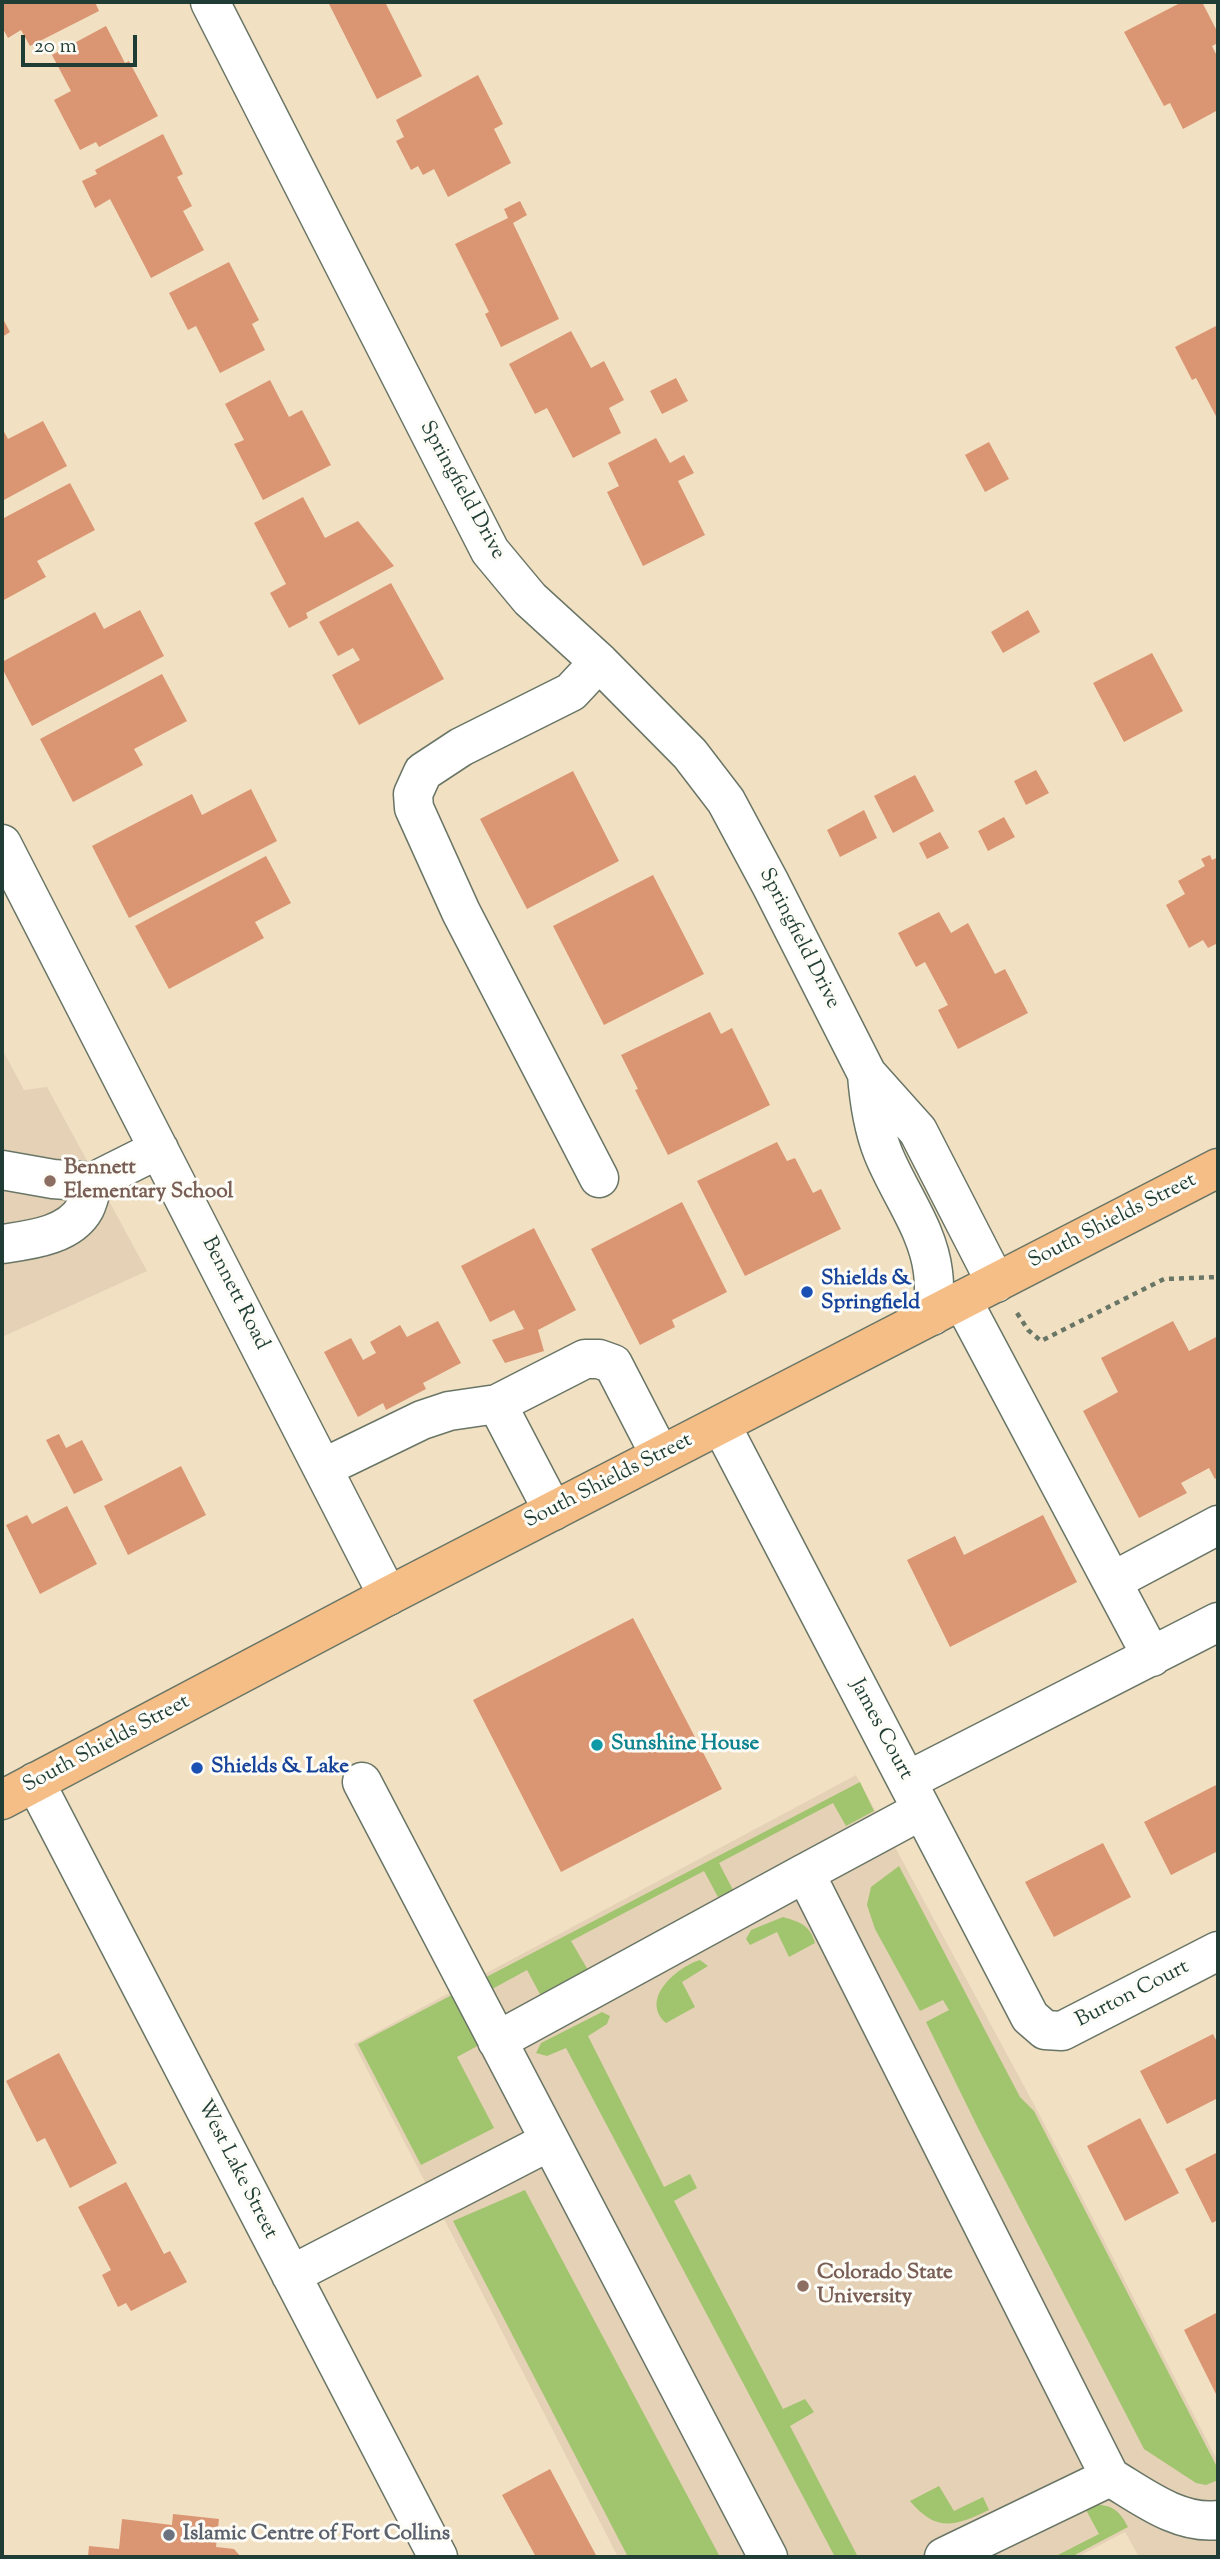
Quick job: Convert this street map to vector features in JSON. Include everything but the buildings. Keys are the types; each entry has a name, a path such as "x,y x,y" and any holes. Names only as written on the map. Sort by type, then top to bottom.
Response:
{"main road":[{"name":"South Shields Street","path":"2,1800 388,1596 1218,1168"}],"street":[{"name":"Springfield Drive","path":"210,2 490,551 530,599 599,662 690,754 726,801 866,1074 918,1131 996,1283"},
{"path":"599,662 571,692 461,747 423,772 413,794 414,808 461,912 599,1178"},
{"name":"Bennett Road","path":"2,844 388,1596"},
{"name":"Springfield Drive","path":"866,1074 870,1112 883,1153 925,1239 935,1289 947,1308"},
{"path":"2,1170 53,1179 93,1182 159,1149"},
{"path":"2,1244 44,1237 72,1222 85,1209 93,1182"},
{"path":"947,1308 1113,1581 1152,1657"},
{"path":"323,1468 422,1420 449,1412 497,1404 585,1359 599,1359 613,1364 660,1455"},
{"path":"497,1404 553,1511"},
{"name":"James Court","path":"721,1425 1030,2017 1045,2030"},
{"path":"1113,1581 1218,1525"},
{"path":"497,2041 805,1873 914,1796 1152,1657 1218,1622"},
{"path":"362,1782 768,2557"},
{"name":"West Lake Street","path":"35,1783 438,2557"},
{"path":"805,1873 1110,2477 1165,2510 1205,2521 1218,2520"},
{"name":"Burton Court","path":"1045,2030 1062,2031 1218,1951"},
{"path":"291,2275 550,2141"},
{"path":"944,2557 1110,2477"}],"path":[{"path":"1041,1341 1164,1279 1218,1277"}],"shaded area":[{"name":"Bennett Elementary School","path":"2,1049 24,1090 47,1087 147,1271 2,1337"},
{"name":"Colorado State University","path":"856,1775 1037,2110 1218,2462 1218,2557 1139,2557 1125,2532 1077,2557 618,2557 354,2044"}],"green space":[{"path":"860,1782 874,1811 846,1826 833,1803 719,1863 733,1890 718,1897 704,1871 571,1941 588,1970 541,1996 527,1970 463,2005 483,2043 457,2057 494,2128 421,2165 358,2044"},
{"path":"899,1866 1020,2097 1034,2111 1218,2469 1218,2480 1206,2485 1196,2483 1144,2449 926,2022 949,2010 943,2000 920,2011 875,1929 867,1905 871,1887"},
{"path":"783,1917 804,1925 815,1943 789,1957 777,1932 750,1945 746,1939 751,1930"},
{"path":"700,1960 708,1966 682,1982 695,2007 666,2023 659,2014 659,1994 664,1985 681,1969"},
{"path":"602,2012 610,2016 607,2024 588,2036 664,2187 690,2174 697,2188 674,2201 783,2409 805,2399 814,2412 790,2426 858,2557 835,2557 566,2048 547,2056 536,2053 541,2043"},
{"path":"525,2190 720,2557 628,2557 453,2221"},
{"path":"939,2486 954,2511 983,2497 989,2510 956,2523 938,2522 929,2518 910,2501"},
{"path":"1096,2505 1116,2510 1128,2527 1071,2557 1054,2557 1099,2534 1085,2508"}],"place":[{"name":"Bennett Elementary School","path":"50,1181"},
{"name":"Shields & Springfield","path":"807,1292"},
{"name":"Sunshine House","path":"597,1745"},
{"name":"Shields & Lake","path":"197,1768"},
{"name":"Colorado State University","path":"803,2286"},
{"name":"Islamic Centre of Fort Collins","path":"169,2535"}]}
